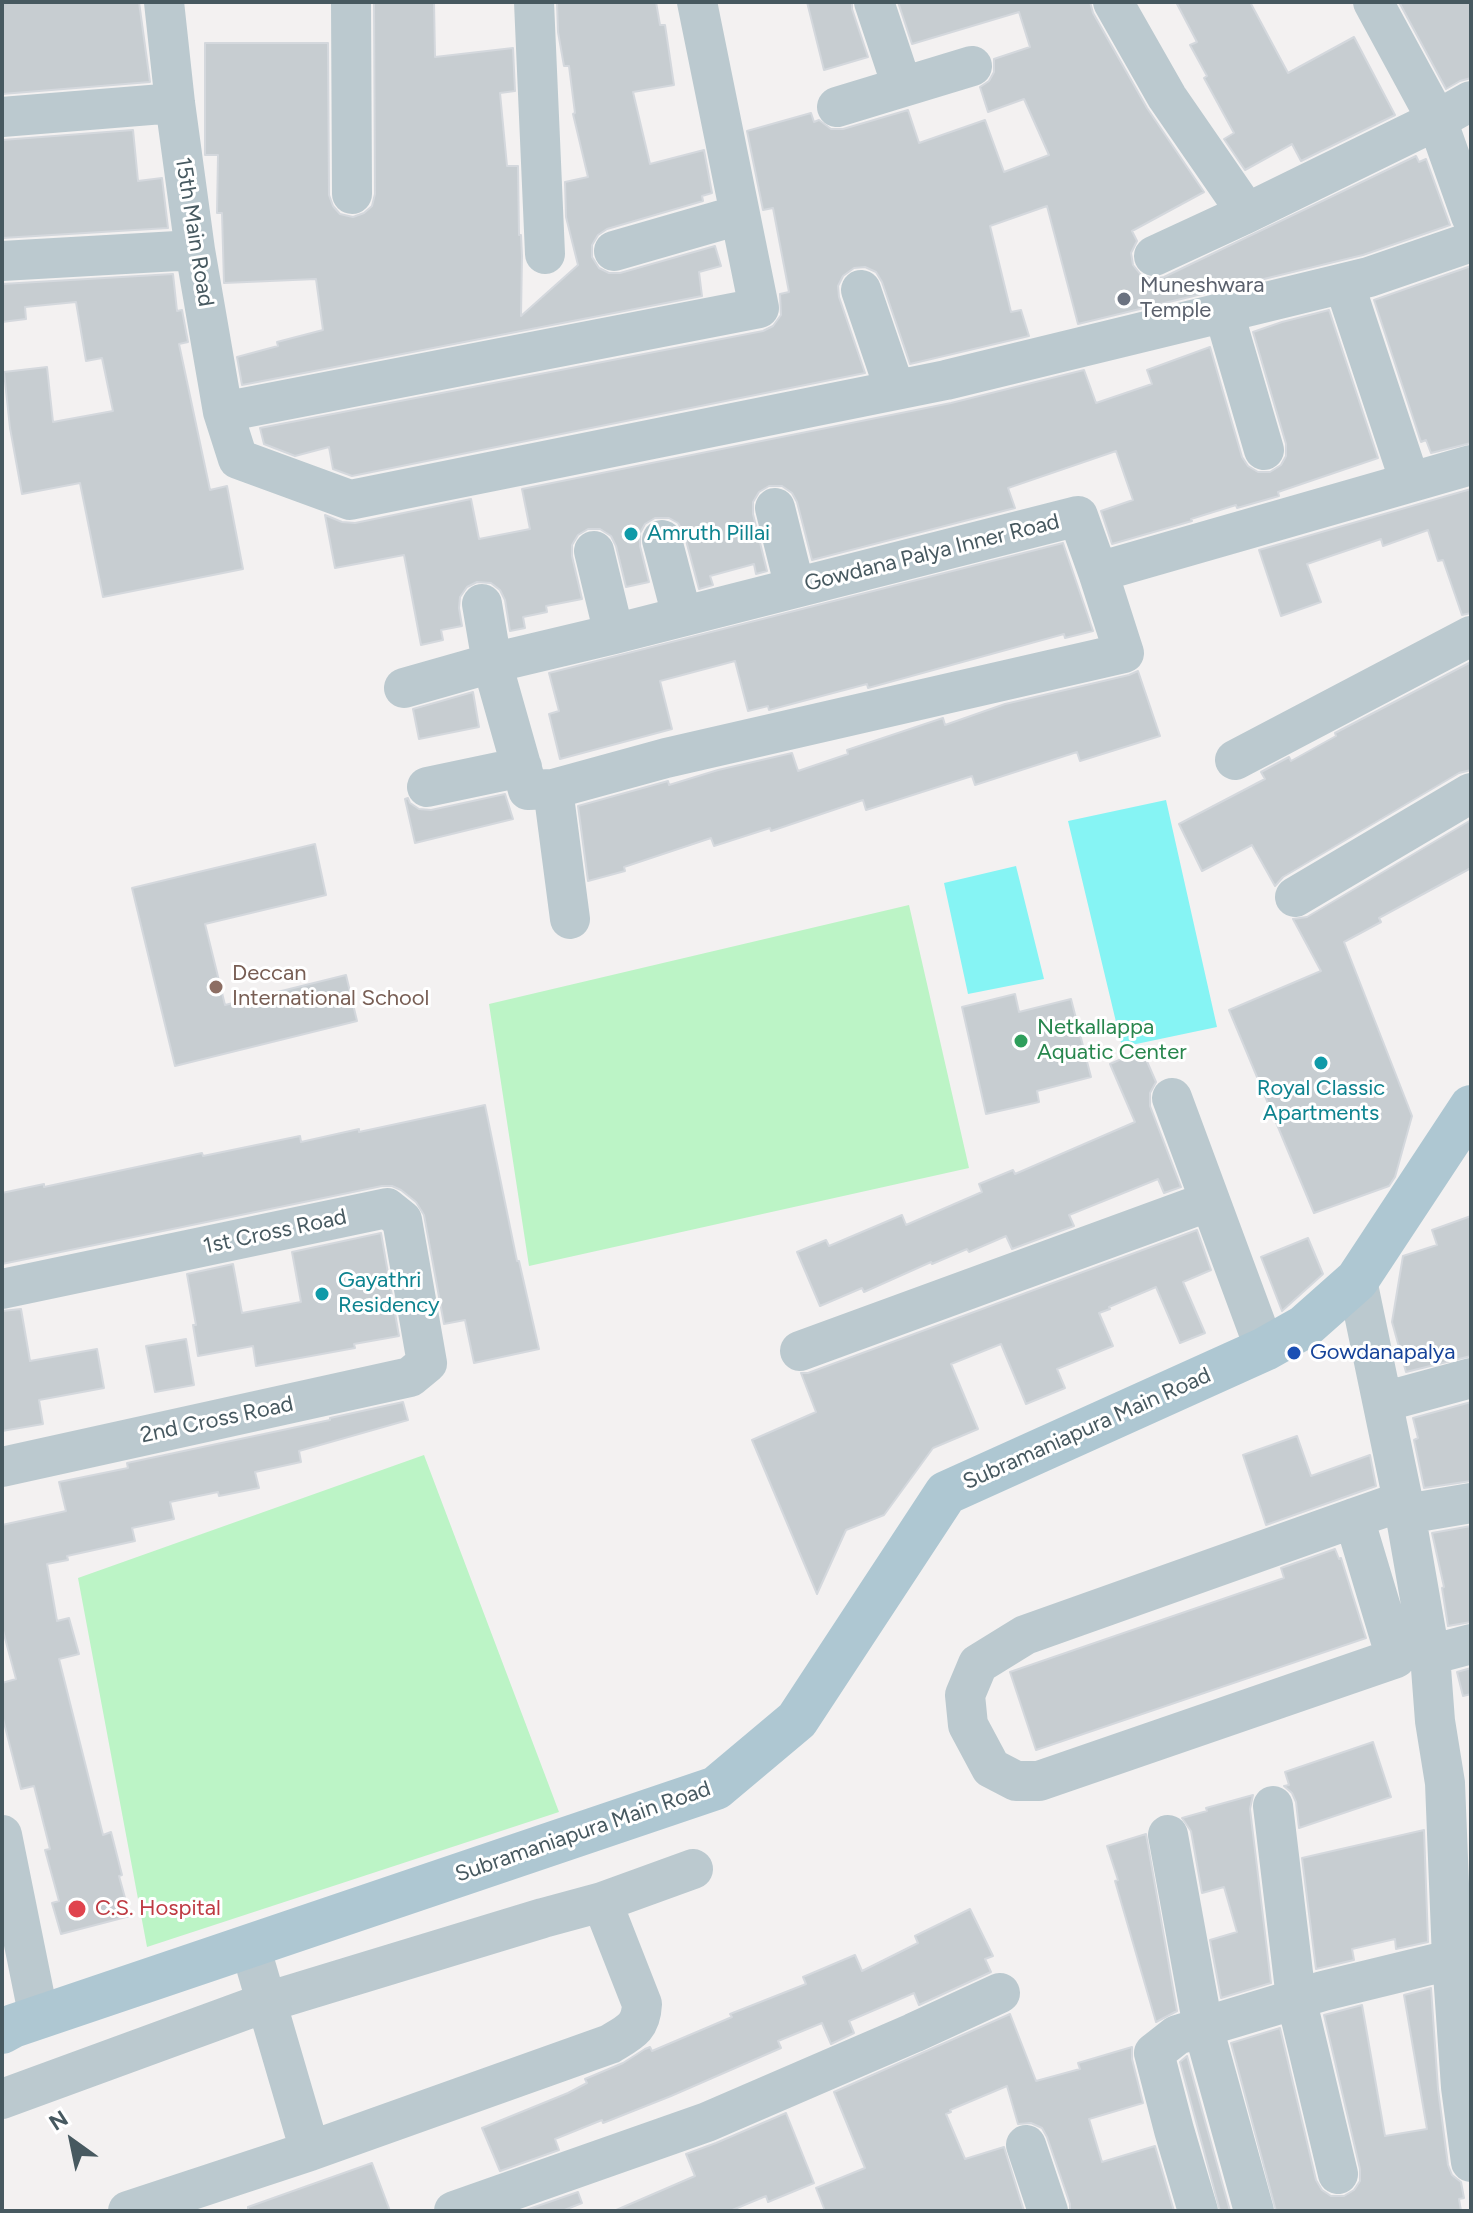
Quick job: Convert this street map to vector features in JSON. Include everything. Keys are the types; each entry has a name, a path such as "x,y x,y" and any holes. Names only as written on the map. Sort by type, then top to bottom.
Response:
{"main road":[{"name":"Subramaniapura Main Road","path":"21,2025 716,1788 797,1720 946,1493 1265,1349 1304,1327 1357,1280 1471,1107"}],"street":[{"name":"15th Main Road","path":"164,2 195,250 223,412 238,459 350,500 895,390"},
{"path":"351,2 352,194"},
{"path":"534,2 545,254"},
{"path":"223,412 759,308 697,2"},
{"path":"874,2 902,86"},
{"path":"1113,2 1167,97 1247,213"},
{"path":"1373,2 1437,120 1471,216"},
{"path":"837,107 972,66"},
{"path":"1154,256 1471,101"},
{"path":"2,117 175,103"},
{"path":"614,251 739,215"},
{"path":"861,290 895,390 1369,277 1471,242"},
{"path":"2,261 195,250"},
{"path":"1344,283 1410,482"},
{"path":"1224,313 1264,450"},
{"path":"427,787 537,778 666,758 1124,653 1098,572 1471,465"},
{"path":"775,508 795,588"},
{"name":"Gowdana Palya Inner Road","path":"404,688 492,663 1078,516 1098,572"},
{"path":"662,540 682,616"},
{"path":"594,551 614,634"},
{"path":"482,604 492,663 537,778 570,919"},
{"path":"1235,760 1471,636"},
{"path":"1295,897 1471,793"},
{"path":"1172,1098 1265,1349"},
{"path":"800,1351 1210,1201"},
{"name":"1st Cross Road","path":"2,1289 387,1208 402,1220 427,1363"},
{"path":"1357,1280 1404,1507 1430,1655 1435,1721 1458,1779 1461,1957 1471,2162"},
{"name":"2nd Cross Road","path":"2,1467 410,1377 427,1363"},
{"path":"1383,1402 1471,1378"},
{"path":"1354,1518 1396,1658 1039,1781 1016,1781 991,1768 968,1725 965,1695 978,1664 1025,1635 1354,1518 1404,1507 1471,1503"},
{"path":"1430,1655 1471,1644"},
{"path":"1273,1806 1296,1998 1338,2174"},
{"path":"2,1835 21,2025"},
{"path":"1168,1835 1203,2027 1254,2211"},
{"path":"2,2099 267,2002 602,1902 693,1869"},
{"path":"128,2211 310,2151 610,2044 637,2026 642,2004 602,1902"},
{"path":"250,1946 310,2151"},
{"path":"1198,2211 1154,2053 1177,2035 1296,1998 1461,1957"},
{"path":"454,2211 496,2204 707,2122 1000,1993"},
{"path":"1026,2145 1048,2211"}],"green space":[{"path":"909,905 969,1168 529,1266 489,1004"},
{"path":"424,1455 559,1812 147,1947 78,1578"}],"water":[{"path":"1166,800 1217,1027 1122,1047 1068,821"},
{"path":"1016,866 1044,979 968,994 944,883"}],"building":[{"path":"2,2 139,2 150,82 2,94"},
{"path":"374,2 434,2 435,57 513,48 515,91 500,93 507,166 518,166 521,316 578,265 566,217 565,182 588,177 573,114 569,66 564,66 557,2 656,2 660,25 665,25 674,85 633,92 650,164 704,150 712,193 702,196 703,201 607,229 598,235 592,245 592,257 599,268 609,273 620,273 715,246 721,266 699,272 702,296 242,385 237,357 323,330 316,279 224,283 222,213 217,213 218,155 205,155 205,43 328,43 329,195 340,214 353,217 372,206 375,194"},
{"path":"807,2 852,2 868,57 824,70"},
{"path":"898,2 1090,2 1093,13 1147,108 1204,192 1132,231 1137,241 1131,253 1133,265 1141,275 1153,279 1164,277 1416,156 1419,162 1426,159 1450,225 1363,255 1078,324 1047,206 990,226 1011,312 1021,310 1029,336 910,364 882,282 876,272 865,267 854,268 843,276 838,286 839,297 865,373 352,476 333,469 329,447 295,456 264,444 260,428 763,331 773,326 781,315 780,294 789,292 773,208 763,210 747,131 811,113 814,122 819,120 831,129 843,129 908,110 919,143 985,120 1004,172 1049,155 1024,99 988,112 980,87 989,81 994,72 994,59 1030,47 1019,12 912,44"},
{"path":"1176,2 1250,2 1288,73 1354,37 1395,115 1301,161 1292,144 1245,170 1224,139 1234,133 1204,78 1207,76 1190,45 1197,42"},
{"path":"1399,2 1471,2 1471,78 1446,89"},
{"path":"133,130 138,181 162,178 168,228 2,238 2,140"},
{"path":"1471,266 1471,443 1431,453 1426,440 1421,442 1374,300"},
{"path":"173,274 177,311 182,310 188,342 179,344 210,490 227,486 243,569 103,597 80,483 22,494 4,372 47,367 53,422 113,411 102,358 86,361 76,302 25,307 26,319 2,322 2,284"},
{"path":"1329,310 1378,458 1278,492 1279,496 1237,508 1236,505 1112,544 1101,511 1133,500 1116,451 1008,488 1015,508 812,560 792,493 782,486 769,486 759,492 753,502 767,571 756,574 754,564 710,576 713,585 699,589 684,533 678,523 669,518 655,518 645,524 640,533 640,546 649,582 626,587 611,536 600,529 588,529 578,535 572,545 582,599 546,606 547,612 523,617 525,628 510,631 505,600 500,590 491,583 477,582 467,587 460,597 462,626 441,630 443,640 421,645 404,555 335,568 325,515 355,523 471,499 479,539 530,529 522,489 951,403 1084,370 1096,403 1152,384 1147,370 1210,347 1242,457 1248,466 1258,472 1270,472 1281,465 1286,456 1286,444 1253,332"},
{"path":"1471,489 1471,613 1462,615 1443,560 1438,561 1428,530 1383,546 1381,539 1307,564 1321,602 1281,616 1259,550"},
{"path":"1063,543 1093,631 1065,638 1064,634 868,688 867,684 769,710 768,706 748,711 735,661 660,681 672,729 560,759 549,714 559,711 549,673"},
{"path":"1471,662 1471,770 1459,773 1283,877 1275,886 1252,845 1202,871 1179,824 1265,779 1261,772 1289,757 1291,761 1336,736 1335,733"},
{"path":"1138,671 1160,736 1080,761 1077,752 975,785 972,776 866,810 863,800 771,831 770,828 714,846 711,838 624,867 625,871 588,881 578,806 668,781 669,785 792,753 798,771 848,754 847,750 943,718 945,725 1005,704"},
{"path":"473,692 479,727 419,739 413,709"},
{"path":"505,794 513,819 415,843 405,799 408,798 419,809 431,810"},
{"name":"Royal Classic Apartments","path":"1471,820 1471,868 1379,918 1381,922 1344,942 1412,1116 1395,1177 1389,1186 1314,1213 1229,1010 1321,971 1293,919 1307,917"},
{"path":"315,844 326,895 205,924 225,1005 346,975 357,1021 175,1066 132,888"},
{"path":"1015,994 1019,1012 1071,999 1091,1077 1037,1091 1039,1102 986,1114 962,1007"},
{"path":"1142,1050 1156,1082 1150,1093 1150,1106 1181,1187 1164,1193 1158,1179 1069,1215 1074,1226 1012,1249 1006,1236 820,1306 797,1252 826,1240 829,1246 902,1215 906,1225 982,1192 979,1184 1013,1170 1015,1174 1135,1122 1110,1064"},
{"path":"485,1105 517,1261 539,1349 474,1363 465,1320 444,1324 424,1215 416,1202 392,1186 2,1264 2,1193 300,1136 301,1142 359,1129 359,1132"},
{"path":"1471,1216 1471,1356 1406,1372 1392,1322 1403,1256 1437,1245 1432,1230"},
{"path":"1197,1230 1211,1270 1183,1282 1205,1333 1180,1343 1156,1287 1099,1313 1113,1346 1057,1369 1065,1388 1026,1404 1001,1344 951,1364 978,1429 933,1448 884,1515 846,1530 817,1594 752,1440 816,1412 801,1373"},
{"path":"381,1233 399,1336 354,1344 355,1348 256,1366 253,1346 198,1356 187,1274 233,1264 242,1313 301,1302 292,1252"},
{"path":"1308,1238 1323,1274 1282,1311 1261,1257"},
{"path":"21,1309 30,1361 97,1349 104,1388 39,1400 43,1424 2,1431 2,1311"},
{"path":"186,1339 194,1385 155,1392 146,1346"},
{"path":"403,1402 408,1420 299,1451 301,1462 255,1472 259,1488 219,1496 218,1492 170,1502 174,1519 132,1528 135,1541 67,1556 68,1560 47,1564 57,1621 69,1618 79,1654 59,1659 103,1835 111,1832 130,1916 61,1934 52,1903 59,1901 45,1850 50,1849 34,1786 21,1789 2,1715 2,1683 16,1679 2,1627 2,1525 66,1511 59,1482 128,1468 127,1463"},
{"path":"1471,1402 1471,1481 1424,1488 1414,1440 1418,1438 1413,1418"},
{"path":"1297,1436 1311,1476 1370,1455 1376,1486 1266,1525 1243,1455"},
{"path":"1471,1526 1471,1622 1448,1626 1444,1587 1432,1533"},
{"path":"1335,1549 1341,1558 1366,1638 1036,1750 1010,1672 1284,1578 1281,1568"},
{"path":"1471,1668 1471,1694 1463,1696 1457,1672"},
{"path":"1373,1742 1391,1797 1299,1828 1296,1802 1284,1786 1289,1785 1285,1772"},
{"path":"1253,1795 1250,1809 1271,1983 1221,1998 1210,1940 1237,1932 1224,1887 1202,1893 1191,1831 1182,1818"},
{"path":"1424,1830 1428,1942 1396,1949 1395,1939 1352,1949 1354,1960 1316,1969 1302,1858"},
{"path":"1146,1834 1177,2011 1156,2022 1107,1846"},
{"path":"970,1909 993,1956 985,1959 991,1972 919,2005 914,1993 849,2021 854,2033 831,2044 822,2023 778,2041 781,2048 671,2096 555,2139 559,2150 500,2171 482,2128 568,2093 587,2083 585,2079 623,2063 645,2049 650,2047 652,2051 732,2017 730,2014 806,1984 803,1977 855,1955 862,1971 918,1943 915,1936"},
{"path":"1431,1988 1438,2089 1448,2165 1452,2175 1461,2182 1464,2198 1459,2199 1461,2211 1276,2211 1231,2043 1280,2028 1316,2180 1322,2190 1331,2196 1344,2196 1354,2190 1360,2181 1360,2169 1324,2015 1362,2005 1385,2136 1427,2129 1404,1995"},
{"path":"1010,2014 1036,2081 1080,2069 1078,2063 1132,2047 1143,2103 1089,2119 1102,2162 1155,2146 1174,2211 1070,2211 1047,2137 1042,2128 1031,2123 1018,2124 1007,2086 946,2114 965,2159 1004,2147 1024,2211 825,2211 816,2188 865,2168 834,2092"},
{"path":"1187,2056 1230,2211 1220,2211 1180,2062"},
{"path":"786,2113 814,2183 768,2202 766,2196 730,2211 614,2211 695,2176 686,2154"},
{"path":"372,2163 390,2211 248,2211 248,2207"},
{"path":"578,2192 582,2203 562,2211 523,2211"}],"place":[{"name":"Muneshwara Temple","path":"1124,299"},
{"name":"Amruth Pillai","path":"631,534"},
{"name":"Deccan International School","path":"216,987"},
{"name":"Netkallappa Aquatic Center","path":"1021,1041"},
{"name":"Royal Classic Apartments","path":"1321,1063"},
{"name":"Gayathri Residency","path":"322,1294"},
{"name":"Gowdanapalya","path":"1294,1353"},
{"name":"C.S. Hospital","path":"77,1909"}]}
